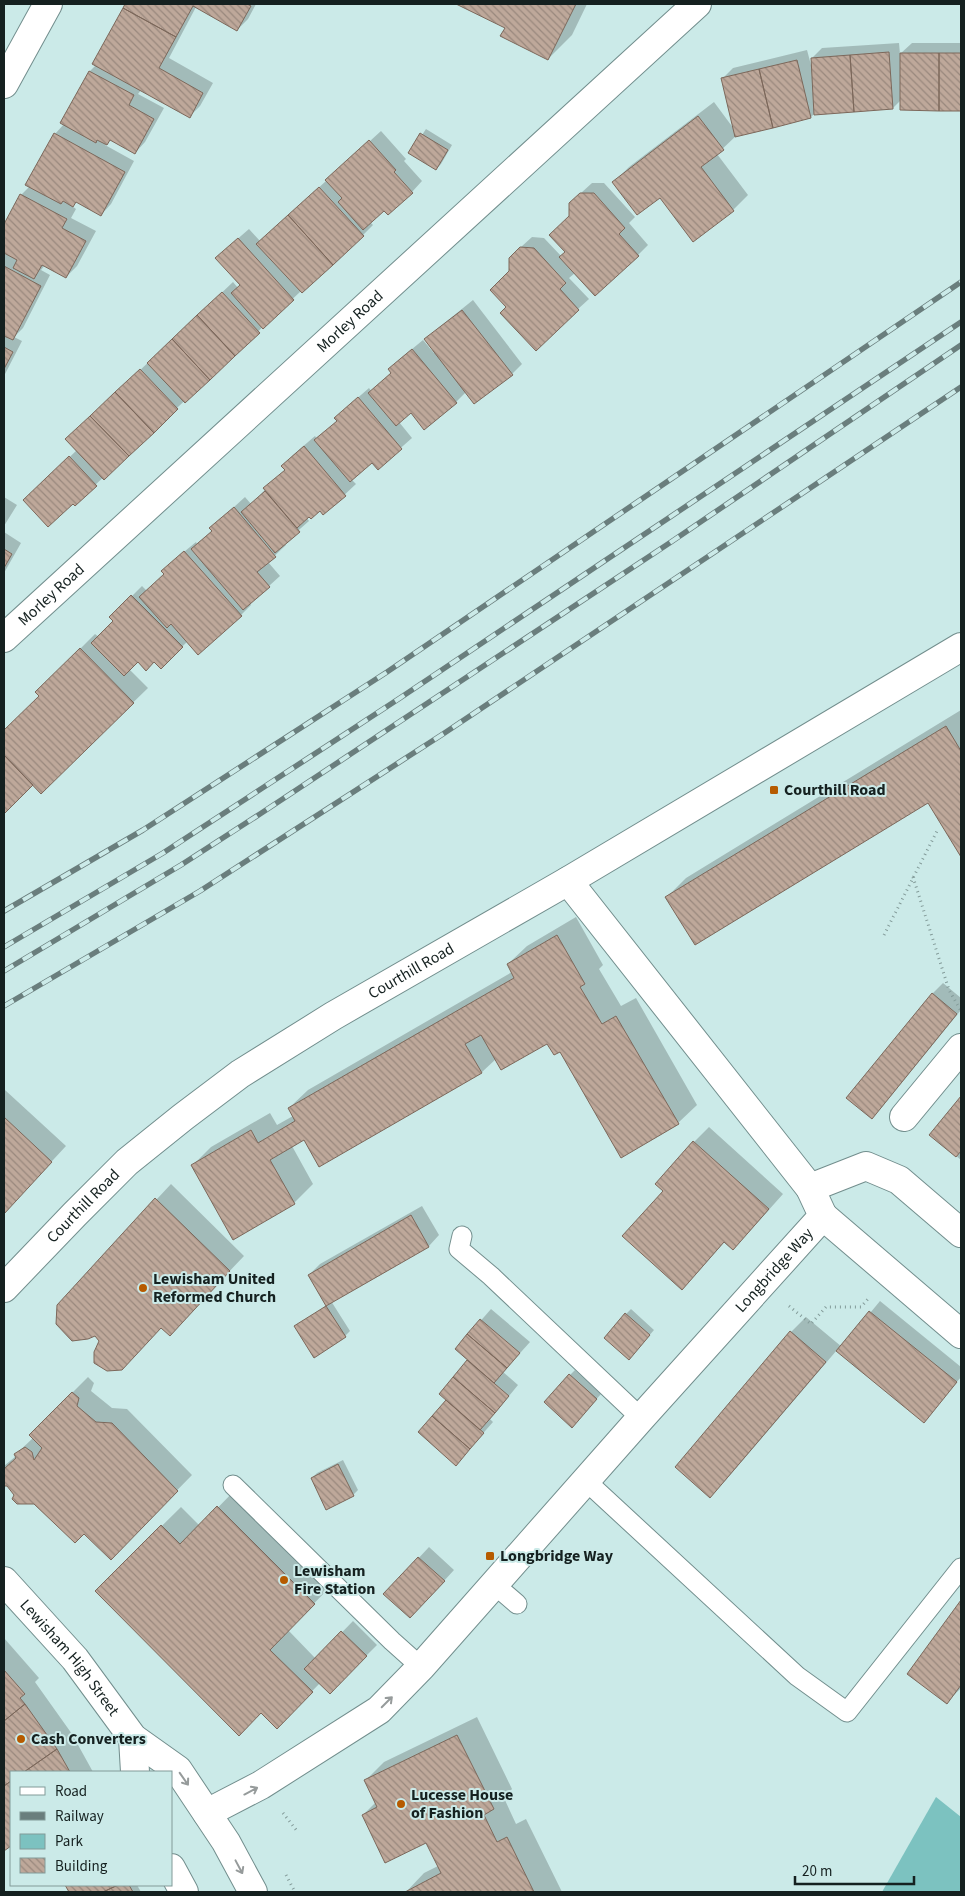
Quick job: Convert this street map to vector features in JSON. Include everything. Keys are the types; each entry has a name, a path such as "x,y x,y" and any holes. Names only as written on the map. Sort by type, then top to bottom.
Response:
{"main road":[{"path":"4,84 48,4"},
{"name":"Morley Road","path":"4,638 697,4"},
{"name":"Courthill Road","path":"4,1288 127,1162 240,1074 333,1016 568,881 961,647"},
{"name":"Longbridge Way","path":"568,881 810,1188 823,1216 961,1334"},
{"path":"904,1117 961,1048"},
{"path":"810,1188 866,1166 900,1180 961,1233"},
{"name":"Longbridge Way","path":"208,1813 261,1785 379,1710 421,1667 823,1216"},
{"name":"Lewisham High Street","path":"4,1581 75,1659 133,1738 178,1770 226,1842 253,1892"},
{"path":"133,1738 135,1771"},
{"path":"172,1870 184,1892"}],"lane":[{"path":"462,1236 459,1249 491,1276 641,1418"},
{"path":"586,1480 797,1676 847,1712 961,1568"},
{"path":"232,1485 421,1667"},
{"path":"495,1584 517,1604"}],"path":[{"path":"884,935 937,831"},
{"path":"913,877 950,990 961,1011"},
{"path":"761,1284 811,1324 826,1308 861,1307 890,1274"},
{"path":"280,1810 297,1831"}],"green space":[{"path":"936,1797 961,1817 961,1892 882,1892"}],"building":[{"path":"125,4 247,4 251,6 237,31 193,6 176,37 123,8"},
{"path":"456,4 576,4 548,60 500,36 505,28"},
{"path":"123,8 176,37 159,68 203,93 190,118 92,64"},
{"path":"889,52 893,109 854,112 850,55"},
{"path":"900,53 939,53 939,111 900,110"},
{"path":"939,53 961,53 961,111 939,111"},
{"path":"850,55 854,112 814,115 811,58"},
{"path":"797,60 811,118 773,128 759,69"},
{"path":"759,69 773,128 735,137 721,78"},
{"path":"89,71 134,95 129,105 154,119 135,154 110,140 107,145 97,140 96,143 60,123"},
{"path":"698,116 724,150 701,167 734,211 693,242 660,198 637,215 612,182"},
{"path":"54,133 125,172 101,216 76,202 73,207 63,201 61,204 25,185"},
{"path":"420,133 448,150 436,170 408,153"},
{"path":"369,140 396,170 394,172 413,193 388,215 384,211 363,230 338,202 342,198 325,180"},
{"path":"319,187 364,236 333,265 288,215"},
{"path":"580,193 594,193 625,228 619,234 639,256 595,296 559,257 565,252 549,235 569,216 569,203"},
{"path":"20,194 67,219 62,228 86,241 66,278 42,265 34,279 13,268 17,260 4,253 4,224"},
{"path":"288,215 333,265 302,293 256,244"},
{"path":"238,238 294,300 263,329 231,293 240,285 215,258"},
{"path":"520,247 534,248 566,283 560,289 579,310 536,351 500,313 506,307 490,290 509,271 509,258"},
{"path":"4,266 41,286 13,340 4,336"},
{"path":"222,292 260,333 235,356 197,315"},
{"path":"462,310 513,375 474,404 424,339"},
{"path":"197,315 235,356 210,380 172,339"},
{"path":"172,339 210,380 185,403 147,363"},
{"path":"4,347 13,352 4,369"},
{"path":"412,349 457,403 424,430 411,413 396,426 368,393 391,373 388,369"},
{"path":"140,369 178,409 154,433 115,392"},
{"path":"115,392 154,433 129,456 90,416"},
{"path":"358,397 402,449 378,470 372,463 350,482 314,440 337,421 334,418"},
{"path":"90,416 129,456 104,480 65,439"},
{"path":"304,446 346,496 323,515 320,511 311,519 309,517 297,528 263,488 285,470 281,466"},
{"path":"69,456 97,486 75,506 73,504 48,527 23,500"},
{"path":"265,491 300,532 275,553 241,512"},
{"path":"234,507 276,557 257,572 270,587 243,610 191,549 212,531 209,528"},
{"path":"4,549 12,554 4,568"},
{"path":"184,551 242,616 198,655 171,624 167,628 139,597 164,574 161,571"},
{"path":"131,595 183,647 161,669 154,662 146,671 138,662 124,676 91,643 113,621 109,617"},
{"path":"80,648 134,703 41,794 4,755 4,730 39,696 35,692"},
{"path":"946,726 961,751 961,857 928,803 695,945 665,897"},
{"path":"4,755 33,785 4,814"},
{"path":"557,935 585,984 580,987 602,1024 616,1016 679,1124 621,1158 560,1052 554,1055 547,1044 501,1070 481,1035 465,1044 482,1073 319,1167 304,1140 270,1160 295,1204 233,1240 191,1165 251,1130 258,1143 295,1121 288,1108 514,978 507,964"},
{"path":"932,993 957,1014 872,1119 846,1098"},
{"path":"961,1096 961,1151 956,1157 929,1135"},
{"path":"4,1117 52,1162 4,1214"},
{"path":"693,1141 769,1209 733,1250 724,1242 682,1290 622,1236 663,1191 655,1184"},
{"name":"Lewisham United Reformed Church","path":"155,1198 230,1271 170,1336 161,1328 122,1370 107,1371 94,1363 94,1352 99,1341 95,1336 72,1341 56,1324 57,1305"},
{"path":"411,1215 429,1247 326,1306 308,1275"},
{"path":"326,1306 346,1337 314,1358 294,1326"},
{"path":"869,1311 957,1382 924,1423 836,1351"},
{"path":"625,1313 650,1335 629,1360 604,1338"},
{"path":"480,1319 520,1353 507,1368 467,1334"},
{"path":"790,1331 826,1362 710,1498 675,1467"},
{"path":"467,1334 507,1368 494,1383 455,1349"},
{"path":"467,1360 509,1396 495,1413 453,1377"},
{"path":"569,1374 597,1399 572,1428 544,1402"},
{"path":"453,1377 495,1413 480,1430 439,1394"},
{"path":"72,1392 79,1398 77,1406 96,1422 112,1423 178,1491 111,1560 84,1534 75,1543 34,1504 17,1504 12,1499 14,1495 7,1486 4,1486 4,1469 16,1458 14,1454 25,1447 32,1452 34,1460 42,1448 29,1435"},
{"path":"446,1400 484,1433 470,1449 432,1416"},
{"path":"432,1416 470,1449 456,1466 418,1432"},
{"path":"338,1464 354,1496 326,1510 311,1478"},
{"path":"217,1506 315,1604 270,1650 313,1692 277,1729 261,1713 239,1736 95,1591 161,1525 180,1544"},
{"path":"418,1557 445,1581 410,1618 383,1594"},
{"path":"961,1600 961,1685 947,1704 907,1674"},
{"path":"341,1631 367,1656 330,1694 304,1669"},
{"path":"4,1670 25,1694 20,1698 25,1704 4,1721"},
{"path":"25,1704 57,1749 25,1771 10,1771 10,1782 4,1786 4,1721"},
{"path":"457,1735 494,1809 484,1815 497,1842 507,1837 534,1892 405,1892 441,1873 426,1843 385,1863 362,1815 377,1807 364,1780"},
{"path":"57,1749 69,1771 25,1771"},
{"path":"10,1782 10,1847 4,1851 4,1786"},
{"path":"66,1886 116,1886 103,1892 69,1892"},
{"path":"116,1886 130,1886 133,1892 103,1892"}],"railway":[{"path":"4,911 143,830 387,672 961,282"},
{"path":"4,947 163,853 400,698 961,322"},
{"path":"4,971 181,865 260,814 671,542 961,345"},
{"path":"4,1006 200,891 443,734 961,387"}],"place":[{"name":"Courthill Road","path":"774,790"},
{"name":"Lewisham United Reformed Church","path":"143,1288"},
{"name":"Longbridge Way","path":"490,1556"},
{"name":"Lewisham Fire Station","path":"284,1580"},
{"name":"Cash Converters","path":"21,1739"},
{"name":"Lucesse House of Fashion","path":"401,1804"}]}
